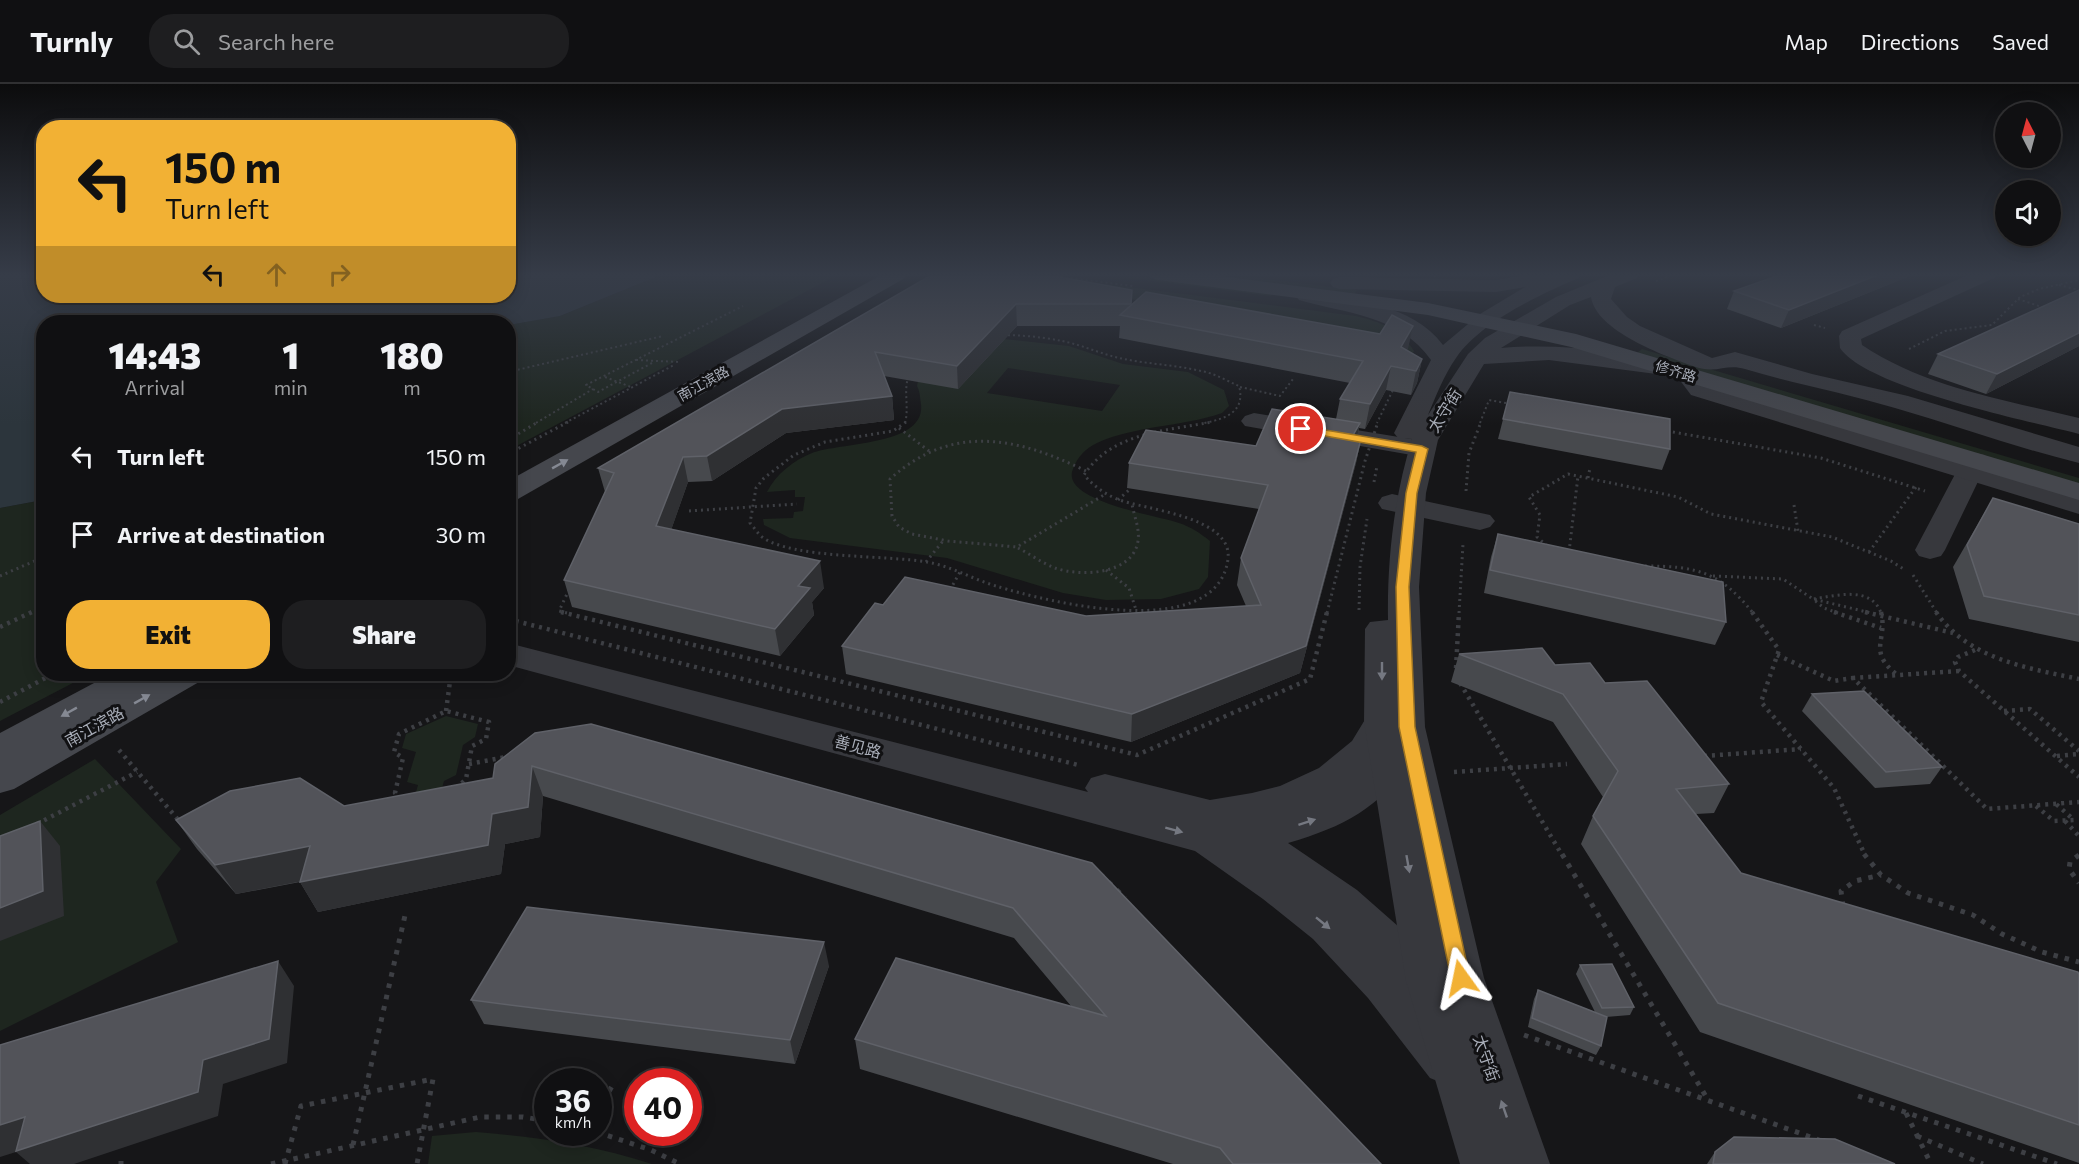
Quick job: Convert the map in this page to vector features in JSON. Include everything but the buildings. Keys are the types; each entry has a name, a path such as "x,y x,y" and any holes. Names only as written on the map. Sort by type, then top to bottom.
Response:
{"main road":[{"name":"南江滨路","path":"516,467 776,324"},
{"name":"南江滨路","path":"516,489 808,324"},
{"name":"修齐路","path":"1524,324 1576,341 1693,367"},
{"name":"修齐路","path":"1527,324 2079,472"},
{"path":"1967,478 2079,492"},
{"name":"南江滨路","path":"0,749 125,681"},
{"name":"南江滨路","path":"0,779 175,681"}],"street":[{"path":"1408,324 1459,360 1528,351 1572,353 1693,367 1736,359 1807,380 1899,401 2079,454"},
{"name":"太守街","path":"1487,1164 1429,981 1394,740 1382,584 1385,505 1395,445 1407,433 1459,360 1462,340 1499,324"},
{"path":"1624,324 1693,367 1700,390 1967,478 2079,505"},
{"path":"1876,324 1850,336 1851,348 1875,364 1940,388 2079,426"},
{"path":"1254,421 1395,445"},
{"path":"1930,550 1967,478"},
{"path":"1385,505 1472,519"},
{"name":"善见路","path":"516,640 1221,830"},
{"name":"善见路","path":"516,656 1221,830"},
{"path":"1221,830 1305,824 1343,808 1367,791 1394,740"},
{"name":"太守街","path":"1394,740 1461,978 1495,1031 1523,1164"},
{"path":"1221,830 1290,864 1341,902 1429,981 1495,1031"},
{"path":"1221,830 1286,893 1342,939 1392,990 1461,1080"}],"path":[{"path":"652,363 598,392 586,385 706,324"},
{"path":"877,324 622,477 559,611 1137,755 1310,680 1395,445"},
{"path":"1219,324 1380,355 1403,369 1395,445 1385,505 1360,567 1359,614"},
{"path":"1875,364 1945,331 1992,325 2002,328"},
{"path":"1240,387 1243,396 1237,412 1227,418 1128,440 1104,451 1084,475 1089,485 1118,501 1191,519 1209,526 1226,546 1228,557 1222,579 1202,599 1185,606 1163,610 1136,610 1094,607 1045,599 994,586 960,572 926,562 827,552 770,542 762,538 750,523 756,488 764,478 794,455 825,442 881,434 905,424 910,408 907,380 911,372 941,347 965,337 1016,335 1063,341 1122,359 1203,371 1229,380 1240,387 1281,396 1293,379"},
{"path":"516,370 663,336"},
{"path":"635,360 652,363 680,362"},
{"path":"604,376 632,388"},
{"path":"516,435 593,389"},
{"path":"1523,406 1489,400 1468,453 1472,519 1455,676 1708,1100"},
{"path":"898,428 929,451"},
{"path":"1660,430 1821,458 1915,488 1967,478"},
{"path":"1086,471 1043,450 1021,445 971,442 929,451 902,465 890,479 892,517 902,529 943,541 1002,542 1017,547 1056,568 1080,571 1106,570 1122,564 1133,554 1138,541 1132,504"},
{"path":"1588,478 1590,468"},
{"path":"1869,552 1930,468 1967,478"},
{"path":"1549,548 1537,537 1540,516 1529,497 1568,474 1678,497 1711,514 1832,537 1891,561 1915,577 1941,619 1954,633 1976,650 2009,664 2079,679"},
{"path":"1569,552 1578,476"},
{"path":"1118,501 1128,490"},
{"path":"1017,547 1104,495"},
{"path":"689,511 797,504"},
{"path":"1794,506 1798,531"},
{"path":"926,562 943,541"},
{"path":"1559,550 1579,555"},
{"path":"0,576 36,560"},
{"path":"1636,566 1672,565 1713,576 1783,579 1824,608 1881,627"},
{"path":"1106,570 1129,588 1136,610"},
{"path":"944,600 960,572"},
{"path":"1713,576 1720,580 1766,627 1779,650 1761,702 1834,788 1862,851 1881,875 1908,893 1972,915 2002,934 2042,952 2079,962"},
{"path":"1814,599 1855,593 1880,609 1882,616 1879,653 1883,663 1896,675"},
{"path":"1044,608 1045,599"},
{"path":"1814,599 1954,633"},
{"path":"0,627 36,610"},
{"path":"516,622 1084,767"},
{"path":"1976,650 1958,657 1955,662 1959,671 2079,777"},
{"path":"1777,655 1834,681 1959,671"},
{"path":"1853,678 1987,809 2079,802"},
{"path":"0,702 40,681"},
{"path":"446,711 450,681"},
{"path":"2004,711 2030,709 2078,751"},
{"path":"396,809 403,802 395,793 403,758 394,752 399,734 446,711 489,722 486,739 472,746 466,779 451,794 458,793"},
{"path":"1907,742 1918,742"},
{"path":"117,747 186,830"},
{"path":"1699,756 1802,749"},
{"path":"2056,756 2078,751"},
{"path":"469,764 514,756"},
{"path":"1442,772 1567,764"},
{"path":"27,830 137,772"},
{"path":"2036,805 2054,821 2074,820 2056,804"},
{"path":"2064,820 2079,836"},
{"path":"2079,855 2070,862 2069,869 2079,883"},
{"path":"1093,873 1105,876 1129,902"},
{"path":"1844,910 1841,891 1855,881 1881,875"},
{"path":"353,1145 406,911"},
{"path":"1495,1031 1708,1100 1823,1142"},
{"path":"285,1162 301,1106 433,1078 417,1164"},
{"path":"1858,1096 2057,1164"},
{"path":"1906,1112 1931,1164"},
{"path":"271,1164 480,1117 534,1119"},
{"path":"1917,1136 1983,1164"},
{"path":"612,1137 651,1150 680,1164"}],"shaded area":[{"path":"0,324 36,324 36,501 0,508"},
{"path":"516,324 744,324 516,446"},
{"path":"1245,324 1382,324 1389,327 1409,343 1414,351 1409,361"},
{"path":"995,338 1069,346 1123,364 1188,372 1224,390 1229,406 1222,413 1112,437 1085,450 1073,469 1073,480 1081,490 1095,498 1183,525 1195,530 1210,541 1208,577 1199,589 1161,599 1106,600 1063,593 947,558 790,538 764,525 763,519 793,518 794,512 803,511 805,497 795,497 795,490 767,492 775,479 792,464 825,449 879,440 910,428 919,418 921,404 917,386 919,376","holes":["1008,368 1120,385 1102,411 987,393"]},
{"path":"1642,349 2079,478 2079,484 1637,353"},
{"path":"36,501 36,681 77,681 0,721 0,508"},
{"path":"446,716 478,724 475,737 463,745 456,775 444,781 442,788 416,792 418,785 407,782 416,752 402,748 406,734"},
{"path":"95,759 181,849 156,882 178,942 0,1031 0,815"},
{"path":"476,1132 521,1136 534,1138 534,1146 579,1146 652,1164 428,1164 432,1136"}],"route":[{"path":"1301,429 1422,449 1412,493 1403,587 1407,727 1461,978"}]}
